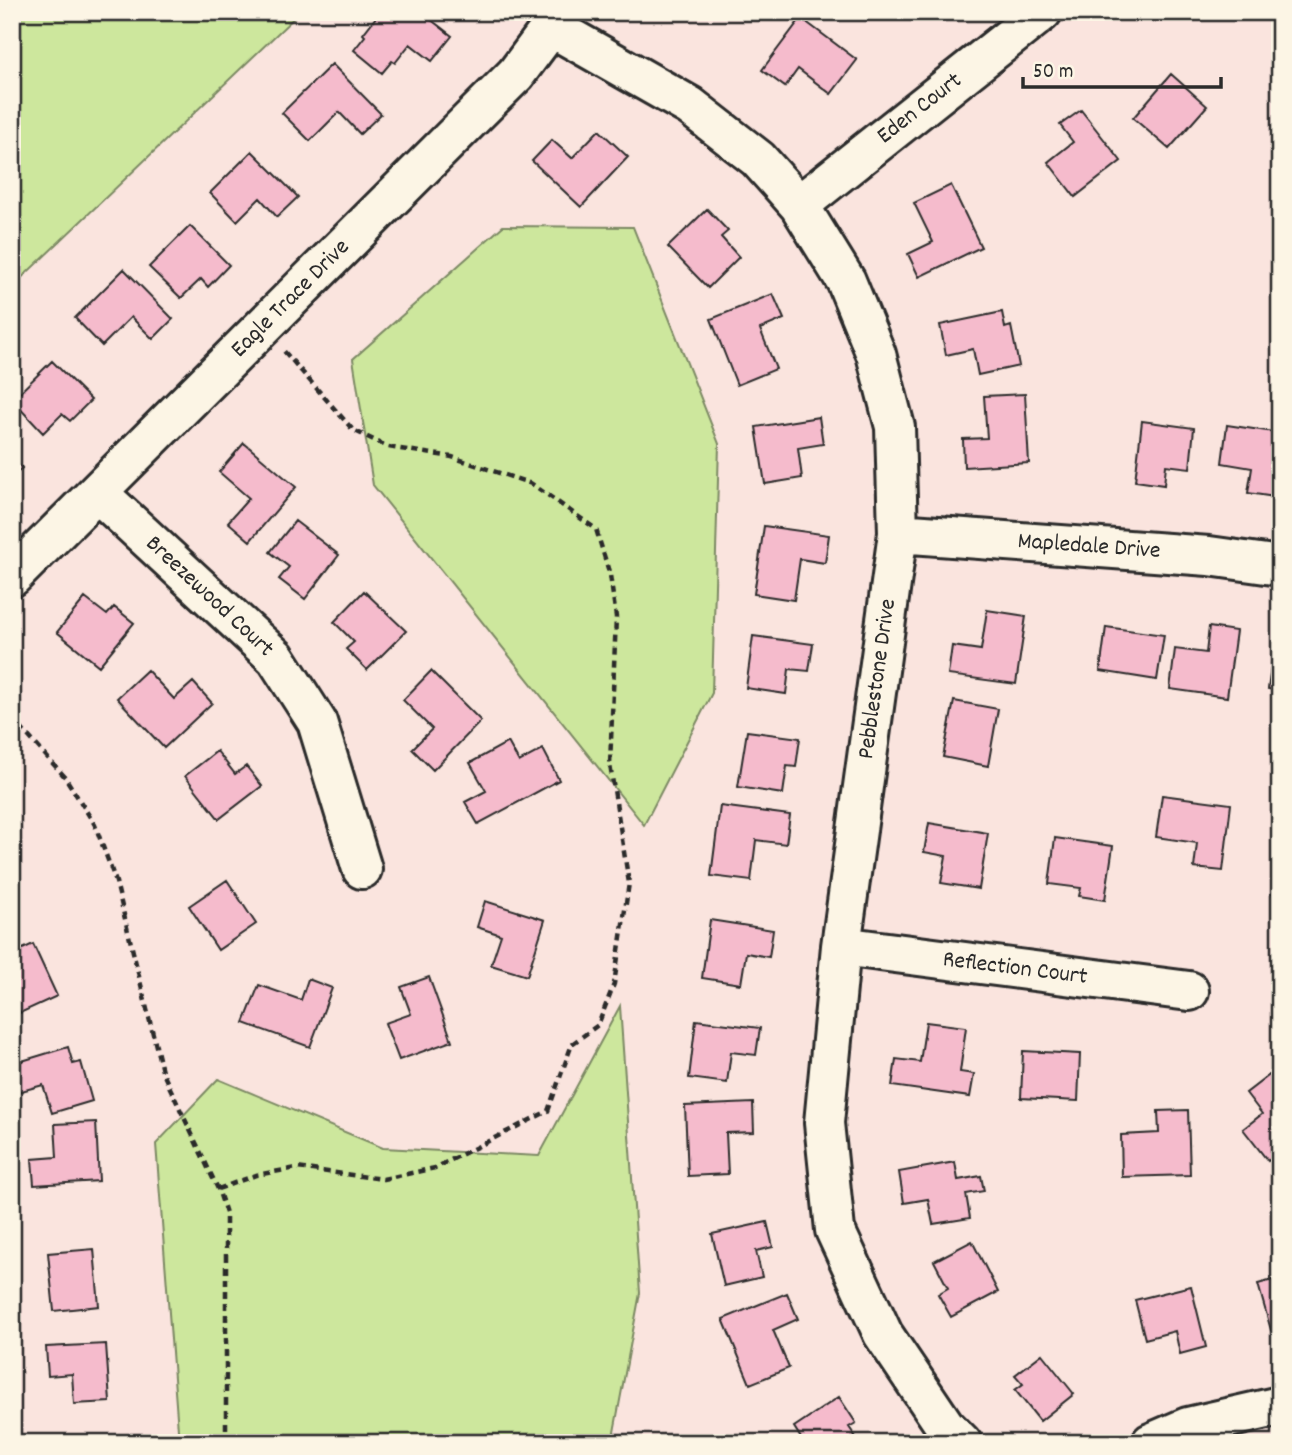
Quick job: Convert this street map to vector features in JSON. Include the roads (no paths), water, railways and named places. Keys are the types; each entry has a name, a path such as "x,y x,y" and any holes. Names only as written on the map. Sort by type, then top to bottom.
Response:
{"street":[{"name":"Eden Court","path":"799,205 1042,12"},
{"name":"Pebblestone Drive","path":"554,20 690,106 758,159 799,205 846,281 876,354 895,427 898,533 842,946 824,1123 835,1230 883,1334 946,1426 962,1443"},
{"name":"Eagle Trace Drive","path":"12,577 516,74 554,20"},
{"name":"Breezewood Court","path":"98,493 276,658 317,722 362,869"},
{"name":"Mapledale Drive","path":"898,533 1209,556 1280,566"},
{"name":"Reflection Court","path":"842,946 1189,991"},
{"path":"1151,1443 1188,1427 1280,1406"}]}
